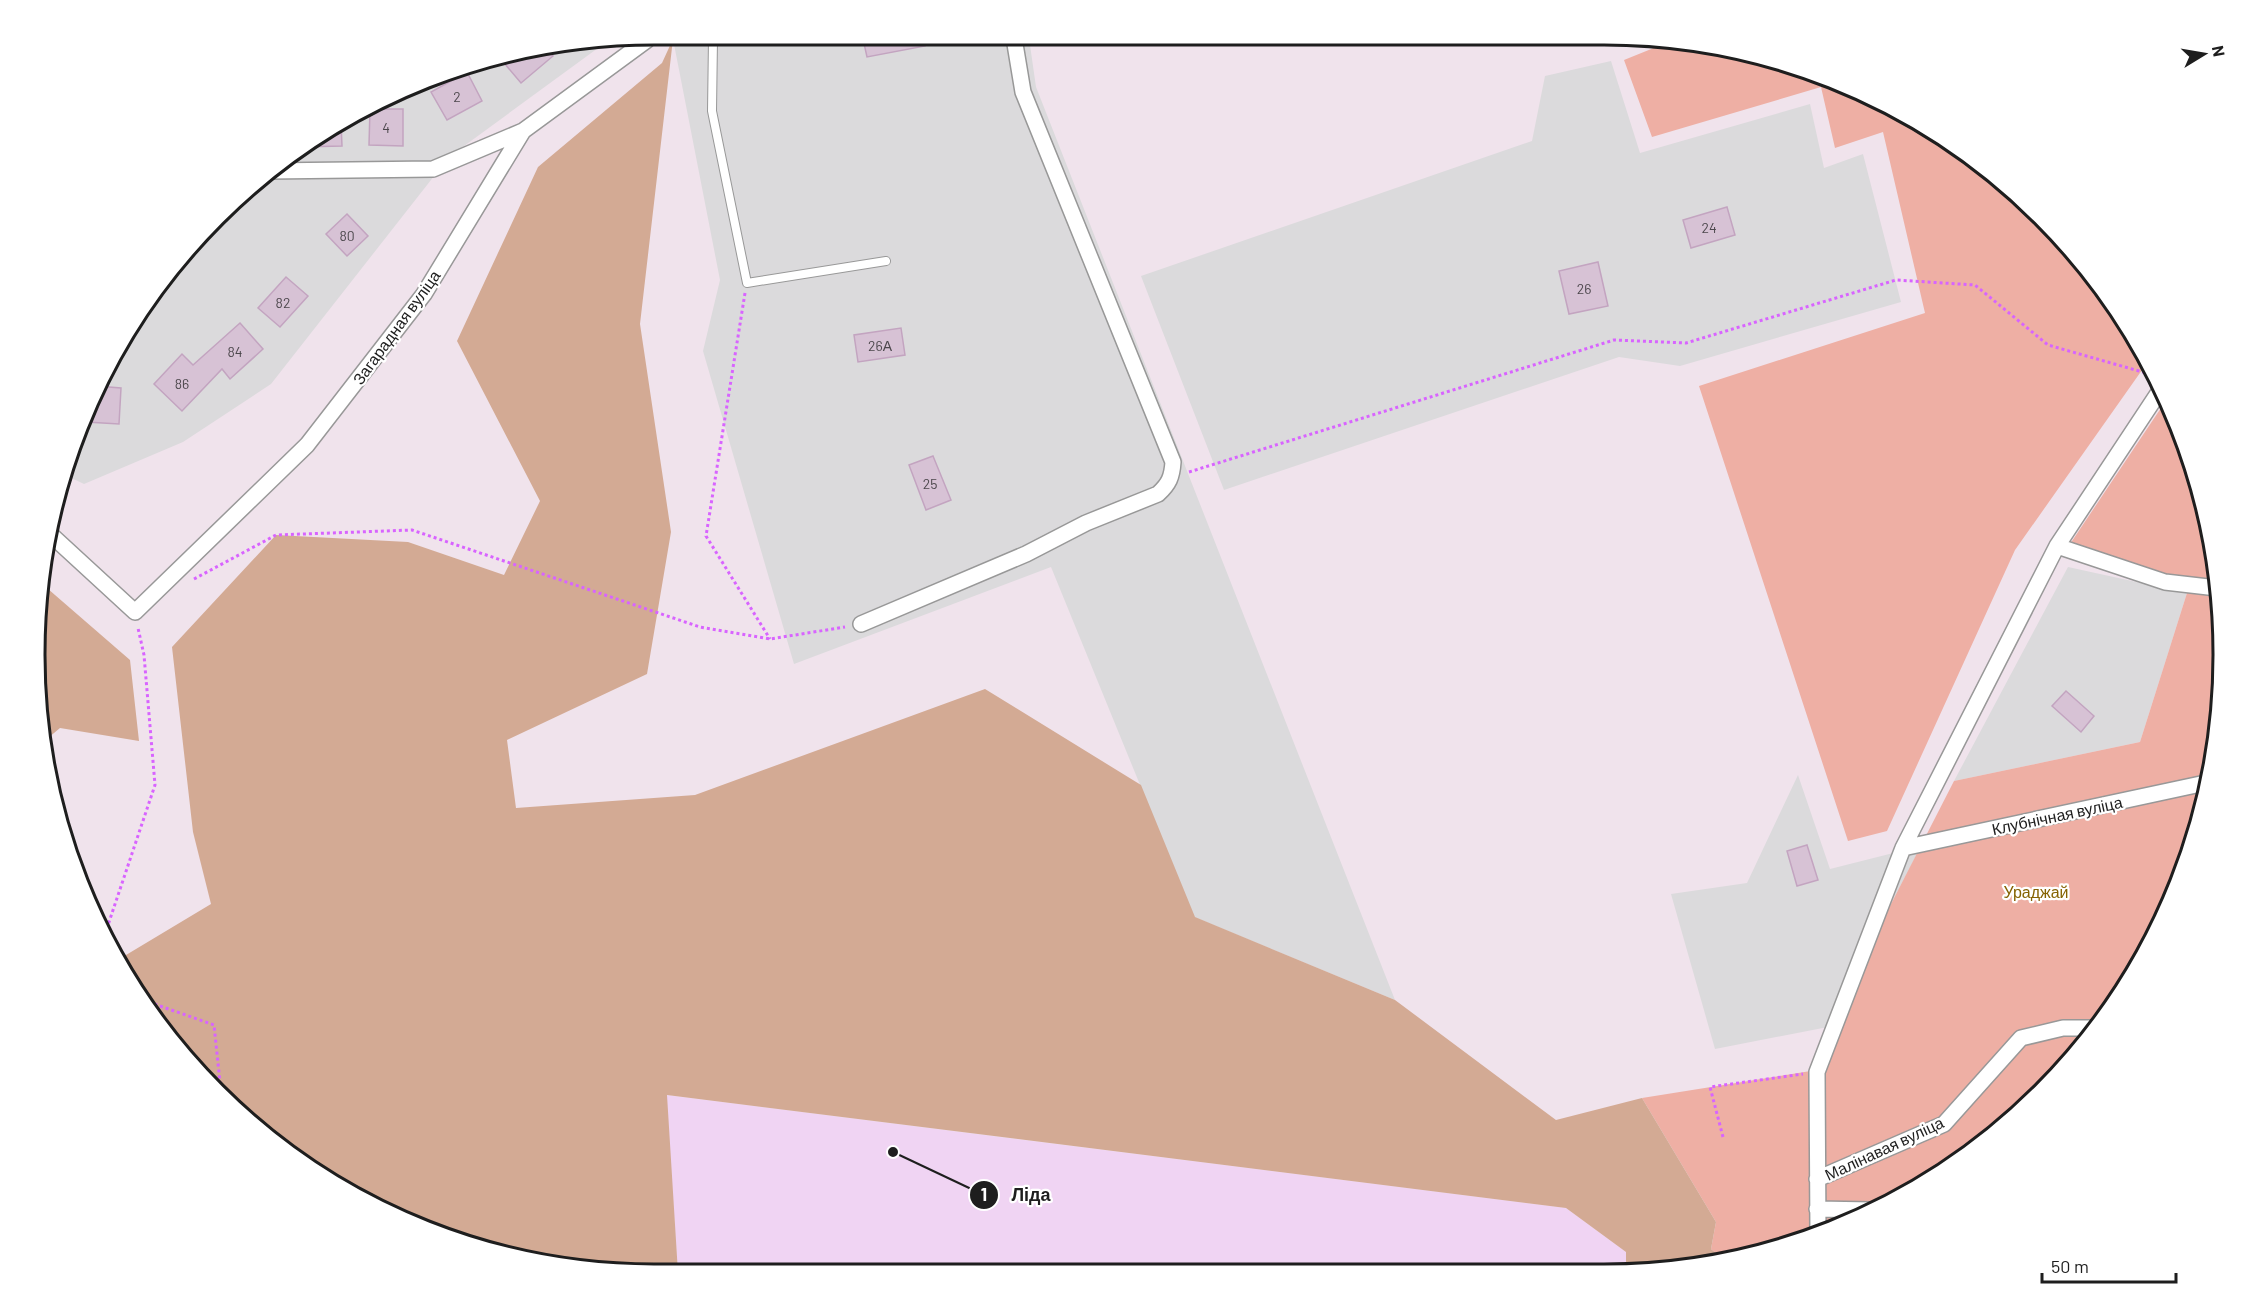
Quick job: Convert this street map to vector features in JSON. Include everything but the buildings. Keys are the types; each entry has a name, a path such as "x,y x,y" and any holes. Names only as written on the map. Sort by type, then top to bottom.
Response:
{"street":[{"name":"Загарадная вуліца","path":"135,612 307,445 424,294 523,131 640,45"},
{"path":"861,624 1026,554 1086,523 1158,494 1171,478 1173,462 1023,92 1015,45"},
{"path":"283,171 433,169 523,131"},
{"path":"1818,1225 1816,1072 1903,848 2057,546 2156,397"},
{"path":"56,540 135,612"},
{"path":"2057,546 2165,582 2209,587"},
{"name":"Клубнічная вуліца","path":"1903,848 2198,785"},
{"name":"Малінавая вуліца","path":"1817,1179 1944,1124 2021,1038 2063,1028 2085,1028"},
{"path":"1817,1209 1855,1210"}],"lane":[{"path":"713,45 712,111 747,283 886,261"}],"path":[{"path":"1171,478 1614,339 1686,344 1896,280 1975,285 2048,345 2143,373"},
{"path":"747,283 706,536 770,639"},
{"path":"185,584 276,534 412,530 700,627 770,639 861,624"},
{"path":"108,923 155,785 144,655 135,612"},
{"path":"156,1005 214,1025 220,1081"},
{"path":"1723,1137 1710,1087 1816,1072"}],"shaded area":[{"path":"672,45 640,324 671,532 647,674 507,740 516,808 695,795 985,689 1141,785 1195,917 1395,1000 1556,1120 1642,1098 1716,1222 1711,1249 1716,1253 1683,1259 1626,1263 1626,1252 1566,1208 667,1095 677,1264 615,1263 575,1259 497,1243 459,1232 385,1201 316,1161 283,1138 253,1113 196,1056 171,1026 125,956 211,904 193,832 172,647 276,535 408,542 504,575 540,501 457,341 538,167 662,63"},
{"path":"674,45 1030,45 1036,87 1395,1000 1194,917 1051,567 794,664 703,351 720,280"},
{"path":"599,48 449,157 271,384 183,442 84,484 71,478 77,459 91,421 127,350 171,283 196,253 253,196 316,148 385,108 421,91 497,66 536,57"},
{"path":"1611,61 1640,153 1810,104 1824,168 1863,154 1901,302 1680,366 1619,357 1224,490 1141,276 1532,141 1545,76"},
{"path":"2068,567 2187,593 2140,742 1954,781"},
{"path":"49,589 130,660 139,741 60,728 50,736 45,654"},
{"path":"1798,775 1830,869 1921,846 1828,1027 1715,1049 1671,894 1747,883"},
{"path":"666,1095 1566,1208 1626,1252 1626,1263 1604,1264 677,1264"}],"green space":[{"path":"1656,47 1683,50 1761,66 1837,91 1908,127 1975,171 2005,196 2062,253 2110,316 2142,370 2015,550 1887,831 1848,841 1699,386 1925,313 1883,132 1835,148 1821,87 1652,137 1624,60"},
{"name":"Ураджай","path":"2161,408 2181,459 2201,536 2208,575 2213,654 2208,734 2192,812 2167,888 2150,924 2110,993 2087,1026 2034,1085 1975,1138 1908,1182 1837,1218 1799,1232 1716,1253 1711,1249 1716,1222 1642,1098 1823,1069 1828,1027 1954,781 2140,742 2187,593 2062,556"}],"place":[{"name":"Ліда","path":"893,1152"}]}
